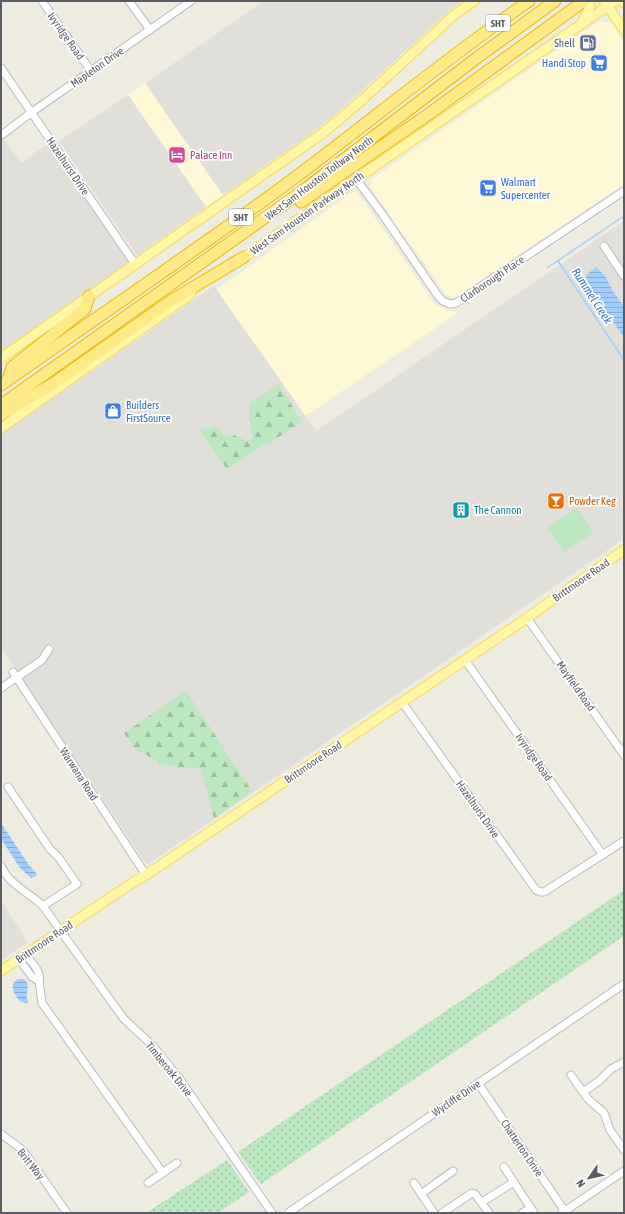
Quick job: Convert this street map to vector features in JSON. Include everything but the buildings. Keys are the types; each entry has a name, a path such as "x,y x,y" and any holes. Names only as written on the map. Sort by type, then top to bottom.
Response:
{"highway":[{"name":"West Sam Houston Tollway North","path":"4,382 282,188 468,45 529,1"},
{"name":"West Sam Houston Tollway North","path":"1,405 301,192 478,57 556,1"},
{"path":"201,264 220,258 258,232 426,116 584,1"},
{"path":"1,415 54,383 172,300 244,257"},
{"path":"4,382 12,367 85,309 89,296"}],"main road":[{"path":"1,358 323,133 362,100 454,15 474,1"},
{"path":"582,23 590,7 589,1"},
{"path":"609,3 624,30"},
{"name":"West Sam Houston Parkway North","path":"1,428 356,178 609,3"},
{"name":"Brittmoore Road","path":"1,971 465,660 624,550"}],"street":[{"name":"Ivyridge Road","path":"42,1 91,71"},
{"path":"129,1 150,30"},
{"name":"Mapleton Drive","path":"3,134 32,112 191,1"},
{"name":"Hazelhurst Drive","path":"1,68 136,264"},
{"name":"Clarborough Place","path":"356,178 438,296 443,301 450,304 456,303 624,191"},
{"path":"604,246 624,276"},
{"name":"Mayfield Road","path":"527,618 624,755"},
{"path":"1,688 15,675 42,660 49,649"},
{"name":"Ivyridge Road","path":"465,660 603,855"},
{"name":"Warwana Road","path":"15,675 146,875"},
{"name":"Hazelhurst Drive","path":"402,702 536,890 544,892 624,841"},
{"path":"8,787 50,849 59,858 77,884 43,906"},
{"name":"Timberoak Drive","path":"1,866 8,877 16,885 36,899 43,906 124,1019 153,1046 179,1078 272,1213"},
{"path":"22,957 39,973 42,1003 162,1173"},
{"name":"Wycliffe Drive","path":"288,1213 624,984"},
{"path":"583,1092 599,1081 611,1069 624,1062"},
{"path":"571,1075 588,1099 604,1113 610,1130 623,1147"},
{"name":"Chatterton Drive","path":"478,1083 565,1212"},
{"name":"Britt Way","path":"1,1134 24,1152 67,1213"},
{"path":"148,1183 177,1163"},
{"path":"504,1167 533,1210 522,1213"},
{"path":"421,1194 453,1171"},
{"path":"565,1212 624,1171"},
{"path":"482,1202 514,1182"},
{"path":"414,1183 434,1213"},
{"path":"442,1213 472,1194 475,1194 489,1213"}],"shaded area":[{"path":"259,1 462,1 450,10 319,128 223,195 145,83 260,4"},
{"path":"599,21 612,24 624,42 624,184 456,298 451,298 446,294 370,187 372,179"},
{"path":"145,83 223,195 206,207 128,95"},
{"path":"128,95 206,207 137,255 59,141"},
{"path":"1,135 21,163 47,144 128,262 1,351"},
{"path":"353,192 357,192 435,304 446,310 458,313 305,416 216,290"},
{"path":"624,221 624,539 147,865 1,647 1,435 214,286 316,431"},
{"path":"1,901 28,942 1,961"}],"green space":[{"path":"279,384 302,422 227,469 199,430 216,426 225,437 234,435 247,441 253,438 249,415 250,403"},
{"path":"577,508 594,532 564,552 547,528"},
{"path":"186,691 252,791 214,819 201,769 164,765 134,748 124,733"},
{"path":"624,890 624,936 261,1184 238,1152"},
{"path":"227,1160 249,1192 218,1213 146,1213"}],"water":[{"path":"596,267 605,276 614,293 624,306 624,337 596,297 587,281 586,275"},
{"path":"1,823 37,875 31,878 20,868 1,839"},
{"path":"18,979 24,979 27,984 27,1003 21,1002 14,991 13,984"}],"waterway":[{"path":"547,268 624,216"},
{"name":"Rummel Creek","path":"558,261 624,360"}],"place":[{"name":"Shell","path":"588,43"},
{"name":"Handi Stop","path":"599,63"},
{"name":"Palace Inn","path":"177,155"},
{"name":"Walmart Supercenter","path":"488,188"},
{"name":"Builders FirstSource","path":"113,411"},
{"name":"Powder Keg","path":"556,501"},
{"name":"The Cannon","path":"461,510"}]}
